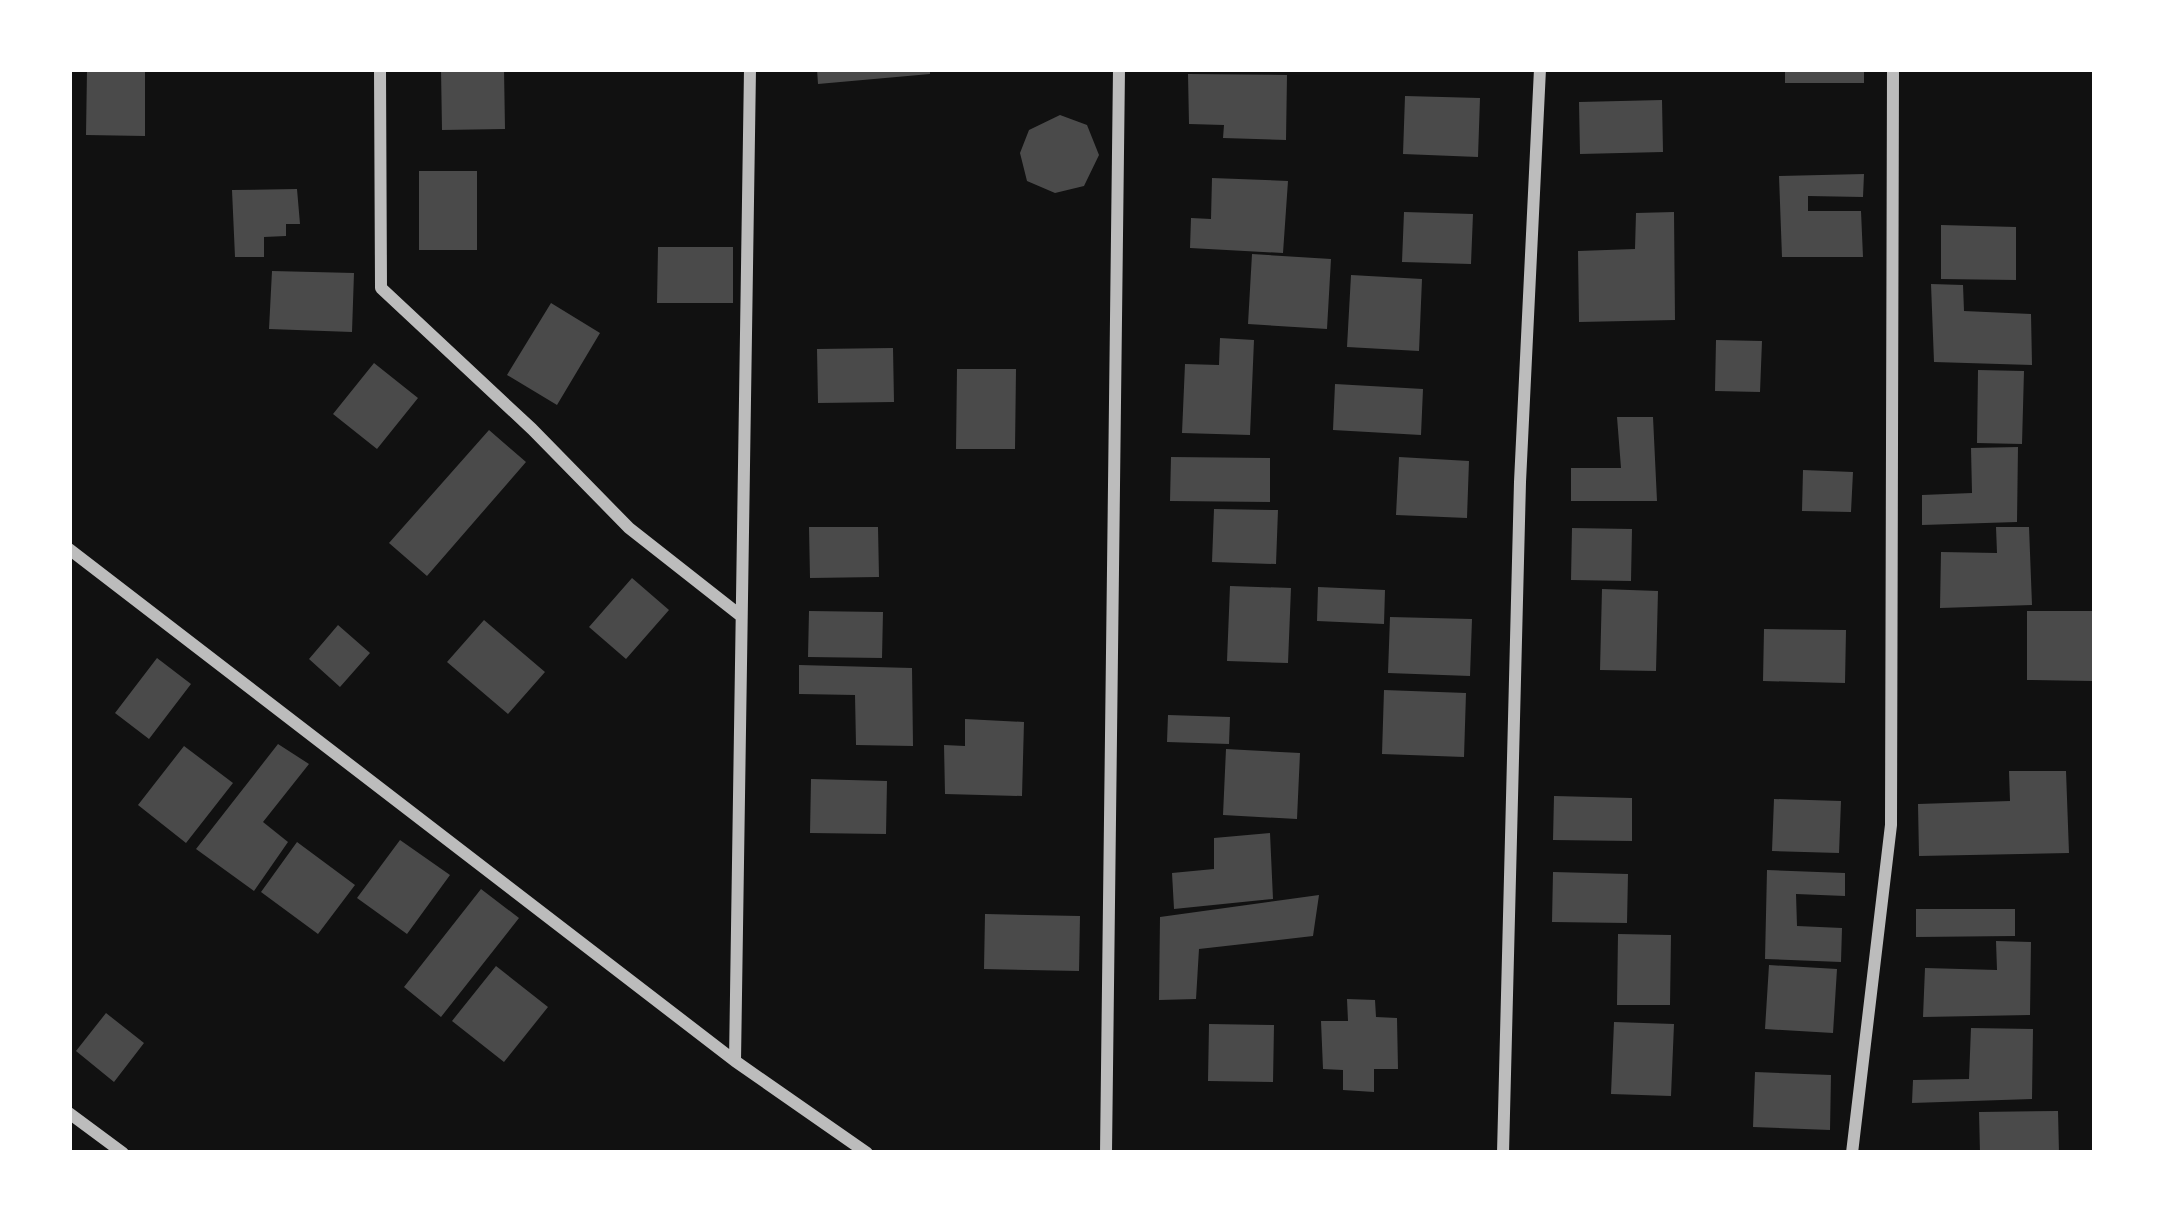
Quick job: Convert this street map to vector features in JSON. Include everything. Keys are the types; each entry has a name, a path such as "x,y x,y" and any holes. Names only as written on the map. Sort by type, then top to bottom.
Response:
{"street":[{"path":"380,69 381,288 532,429 629,528 742,616"},
{"path":"735,1061 750,69"},
{"path":"1106,1153 1119,69"},
{"path":"1503,1153 1520,482 1540,69"},
{"path":"1852,1153 1891,825 1893,69"},
{"path":"69,550 735,1061 867,1153"},
{"path":"69,1113 123,1153"}],"building":[{"path":"441,69 504,69 505,129 442,130"},
{"path":"817,69 930,69 930,74 818,84"},
{"path":"1785,69 1864,69 1864,83 1785,83"},
{"path":"87,70 145,71 145,136 86,135"},
{"path":"1188,74 1287,75 1286,140 1223,138 1224,125 1189,124"},
{"path":"1405,96 1480,98 1478,157 1403,154"},
{"path":"1662,100 1663,152 1580,154 1579,102"},
{"path":"1060,115 1087,125 1099,155 1084,186 1055,193 1027,181 1020,153 1029,130"},
{"path":"419,171 477,171 477,250 419,250"},
{"path":"1864,174 1863,197 1808,196 1808,211 1861,211 1863,257 1782,257 1779,176"},
{"path":"1212,178 1288,181 1283,253 1190,248 1191,218 1211,219"},
{"path":"297,189 300,224 286,224 286,236 264,237 264,257 235,257 232,190"},
{"path":"1404,212 1473,214 1471,264 1402,262"},
{"path":"1674,212 1675,320 1579,322 1578,251 1635,249 1636,213"},
{"path":"1941,225 2016,227 2016,280 1941,279"},
{"path":"658,247 733,247 733,303 657,303"},
{"path":"1252,254 1331,259 1327,329 1248,324"},
{"path":"272,271 354,273 352,332 269,329"},
{"path":"1351,275 1422,279 1419,351 1347,347"},
{"path":"1931,284 1963,285 1964,311 2031,314 2032,365 1934,362"},
{"path":"551,303 600,333 557,405 507,375"},
{"path":"1220,338 1254,340 1250,435 1182,433 1185,364 1219,365"},
{"path":"1716,340 1762,341 1760,392 1715,391"},
{"path":"893,348 894,402 818,403 817,349"},
{"path":"374,363 418,398 377,449 333,414"},
{"path":"957,369 1016,369 1015,449 956,449"},
{"path":"1978,370 2024,371 2022,444 1977,443"},
{"path":"1335,384 1423,389 1421,435 1333,430"},
{"path":"1617,417 1653,417 1657,501 1571,501 1571,468 1621,468"},
{"path":"489,430 526,462 427,576 389,543"},
{"path":"2018,447 2017,522 1922,525 1922,495 1972,493 1971,448"},
{"path":"1171,457 1270,458 1270,502 1170,501"},
{"path":"1399,457 1469,461 1467,518 1396,515"},
{"path":"1803,470 1853,472 1851,512 1802,511"},
{"path":"1214,509 1278,510 1276,564 1212,562"},
{"path":"809,527 878,527 879,577 810,578"},
{"path":"1996,527 2029,527 2032,605 1940,608 1941,552 1997,553"},
{"path":"1572,528 1632,529 1631,581 1571,580"},
{"path":"632,578 669,610 626,659 589,627"},
{"path":"1230,586 1291,588 1288,663 1227,661"},
{"path":"1318,587 1385,590 1384,624 1317,621"},
{"path":"1602,589 1658,591 1656,671 1600,670"},
{"path":"809,611 883,612 882,658 808,657"},
{"path":"2027,611 2092,611 2092,681 2027,680"},
{"path":"1390,617 1472,619 1470,676 1388,673"},
{"path":"484,620 545,672 508,714 447,662"},
{"path":"338,625 370,653 340,687 309,659"},
{"path":"1764,629 1846,630 1845,683 1763,681"},
{"path":"157,658 191,684 149,739 115,713"},
{"path":"799,665 912,668 913,746 856,745 855,695 799,694"},
{"path":"1384,690 1466,693 1464,757 1382,754"},
{"path":"1168,715 1230,717 1229,744 1167,742"},
{"path":"965,719 1024,722 1022,796 945,794 944,745 965,746"},
{"path":"278,744 309,764 263,822 288,842 254,891 196,849"},
{"path":"184,746 233,783 186,843 138,805"},
{"path":"1226,749 1300,753 1297,819 1223,815"},
{"path":"2009,771 2066,771 2069,853 1919,856 1918,804 2010,801"},
{"path":"811,779 887,781 886,834 810,833"},
{"path":"1554,796 1632,798 1632,841 1553,840"},
{"path":"1774,799 1841,801 1839,853 1772,851"},
{"path":"1270,833 1273,899 1174,909 1172,873 1214,869 1214,838"},
{"path":"400,840 450,875 407,934 357,898"},
{"path":"297,842 355,885 318,934 261,892"},
{"path":"1767,870 1845,873 1845,896 1796,894 1797,926 1842,928 1841,962 1765,959"},
{"path":"1553,872 1628,874 1627,923 1552,922"},
{"path":"481,889 519,918 441,1017 404,987"},
{"path":"1319,895 1313,936 1199,949 1196,999 1159,1000 1160,917"},
{"path":"1916,909 2015,909 2015,936 1916,937"},
{"path":"985,914 1080,916 1079,971 984,969"},
{"path":"1618,934 1671,935 1670,1005 1617,1005"},
{"path":"1996,941 2031,942 2030,1015 1923,1017 1925,968 1997,970"},
{"path":"1769,965 1837,969 1833,1033 1765,1029"},
{"path":"496,966 548,1007 504,1062 452,1021"},
{"path":"1347,999 1375,1000 1376,1017 1397,1018 1398,1069 1374,1069 1374,1092 1343,1090 1343,1070 1323,1069 1321,1021 1348,1021"},
{"path":"106,1013 144,1043 114,1082 76,1051"},
{"path":"1614,1022 1674,1024 1671,1096 1611,1094"},
{"path":"1209,1024 1274,1025 1273,1082 1208,1081"},
{"path":"1971,1028 2033,1029 2032,1099 1912,1103 1913,1080 1969,1079"},
{"path":"1755,1072 1831,1075 1830,1130 1753,1127"},
{"path":"2058,1111 2059,1153 1980,1153 1979,1112"}]}
